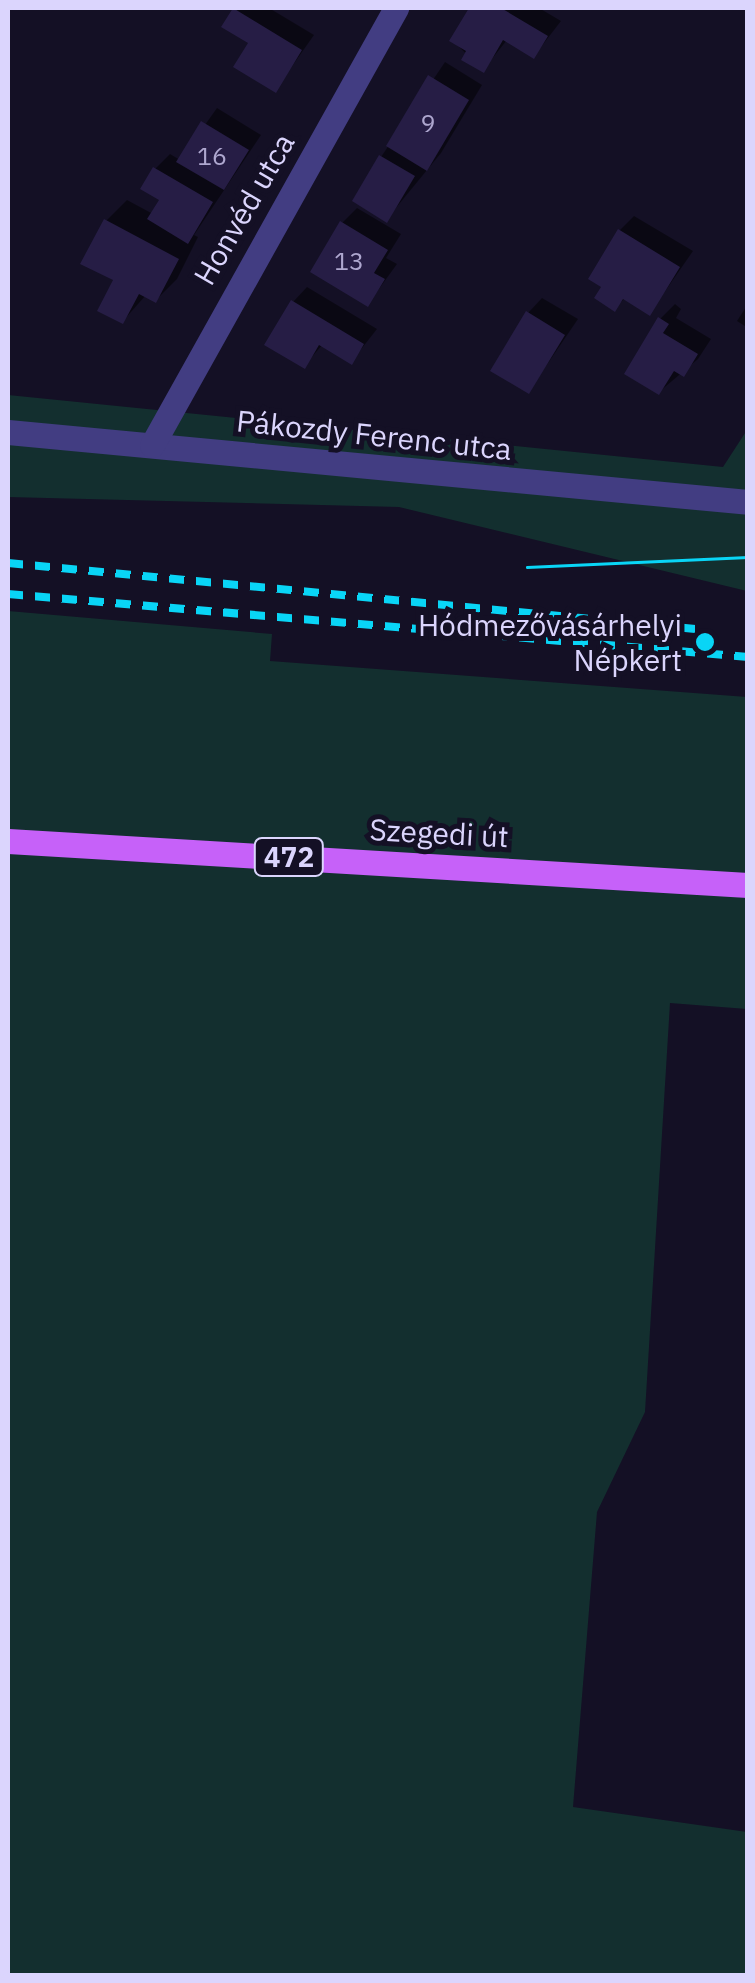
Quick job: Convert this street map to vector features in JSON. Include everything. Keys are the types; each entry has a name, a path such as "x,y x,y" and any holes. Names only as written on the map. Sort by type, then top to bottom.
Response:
{"main road":[{"name":"Szegedi út","path":"8,841 748,885"}],"street":[{"name":"Honvéd utca","path":"152,446 396,8"},
{"name":"Pákozdy Ferenc utca","path":"8,432 743,496"}],"green space":[{"path":"8,395 723,467 747,430 747,591 399,507 8,497"},
{"path":"8,611 272,634 270,661 747,697 747,1009 670,1003 645,1412 597,1512 573,1807 747,1832 747,1975 8,1975"}],"building":[{"path":"233,8 302,50 276,93 233,67 248,43 221,27"},
{"path":"469,8 501,8 548,36 534,59 503,40 484,73 461,60 466,51 449,41"},
{"path":"428,75 469,100 427,171 386,146"},
{"path":"201,121 249,150 224,190 176,162"},
{"path":"379,155 415,176 387,223 352,201"},
{"path":"153,167 213,202 188,244 147,219 159,200 140,189"},
{"path":"104,219 179,259 156,303 139,294 123,324 97,311 113,280 80,264"},
{"path":"340,221 388,250 374,273 385,279 368,307 310,272"},
{"path":"618,229 680,267 650,316 623,299 615,312 594,298 601,287 588,279"},
{"path":"291,300 364,344 352,365 319,345 305,369 264,345"},
{"path":"526,311 565,335 529,394 490,371"},
{"path":"658,317 669,324 663,333 698,354 684,377 674,371 659,395 624,374"}],"tram line":[{"path":"527,567 748,557"}],"railway":[{"path":"8,563 706,630"},
{"path":"8,594 748,657"}],"place":[{"name":"Hódmezővásárhelyi Népkert","path":"705,642"}]}
